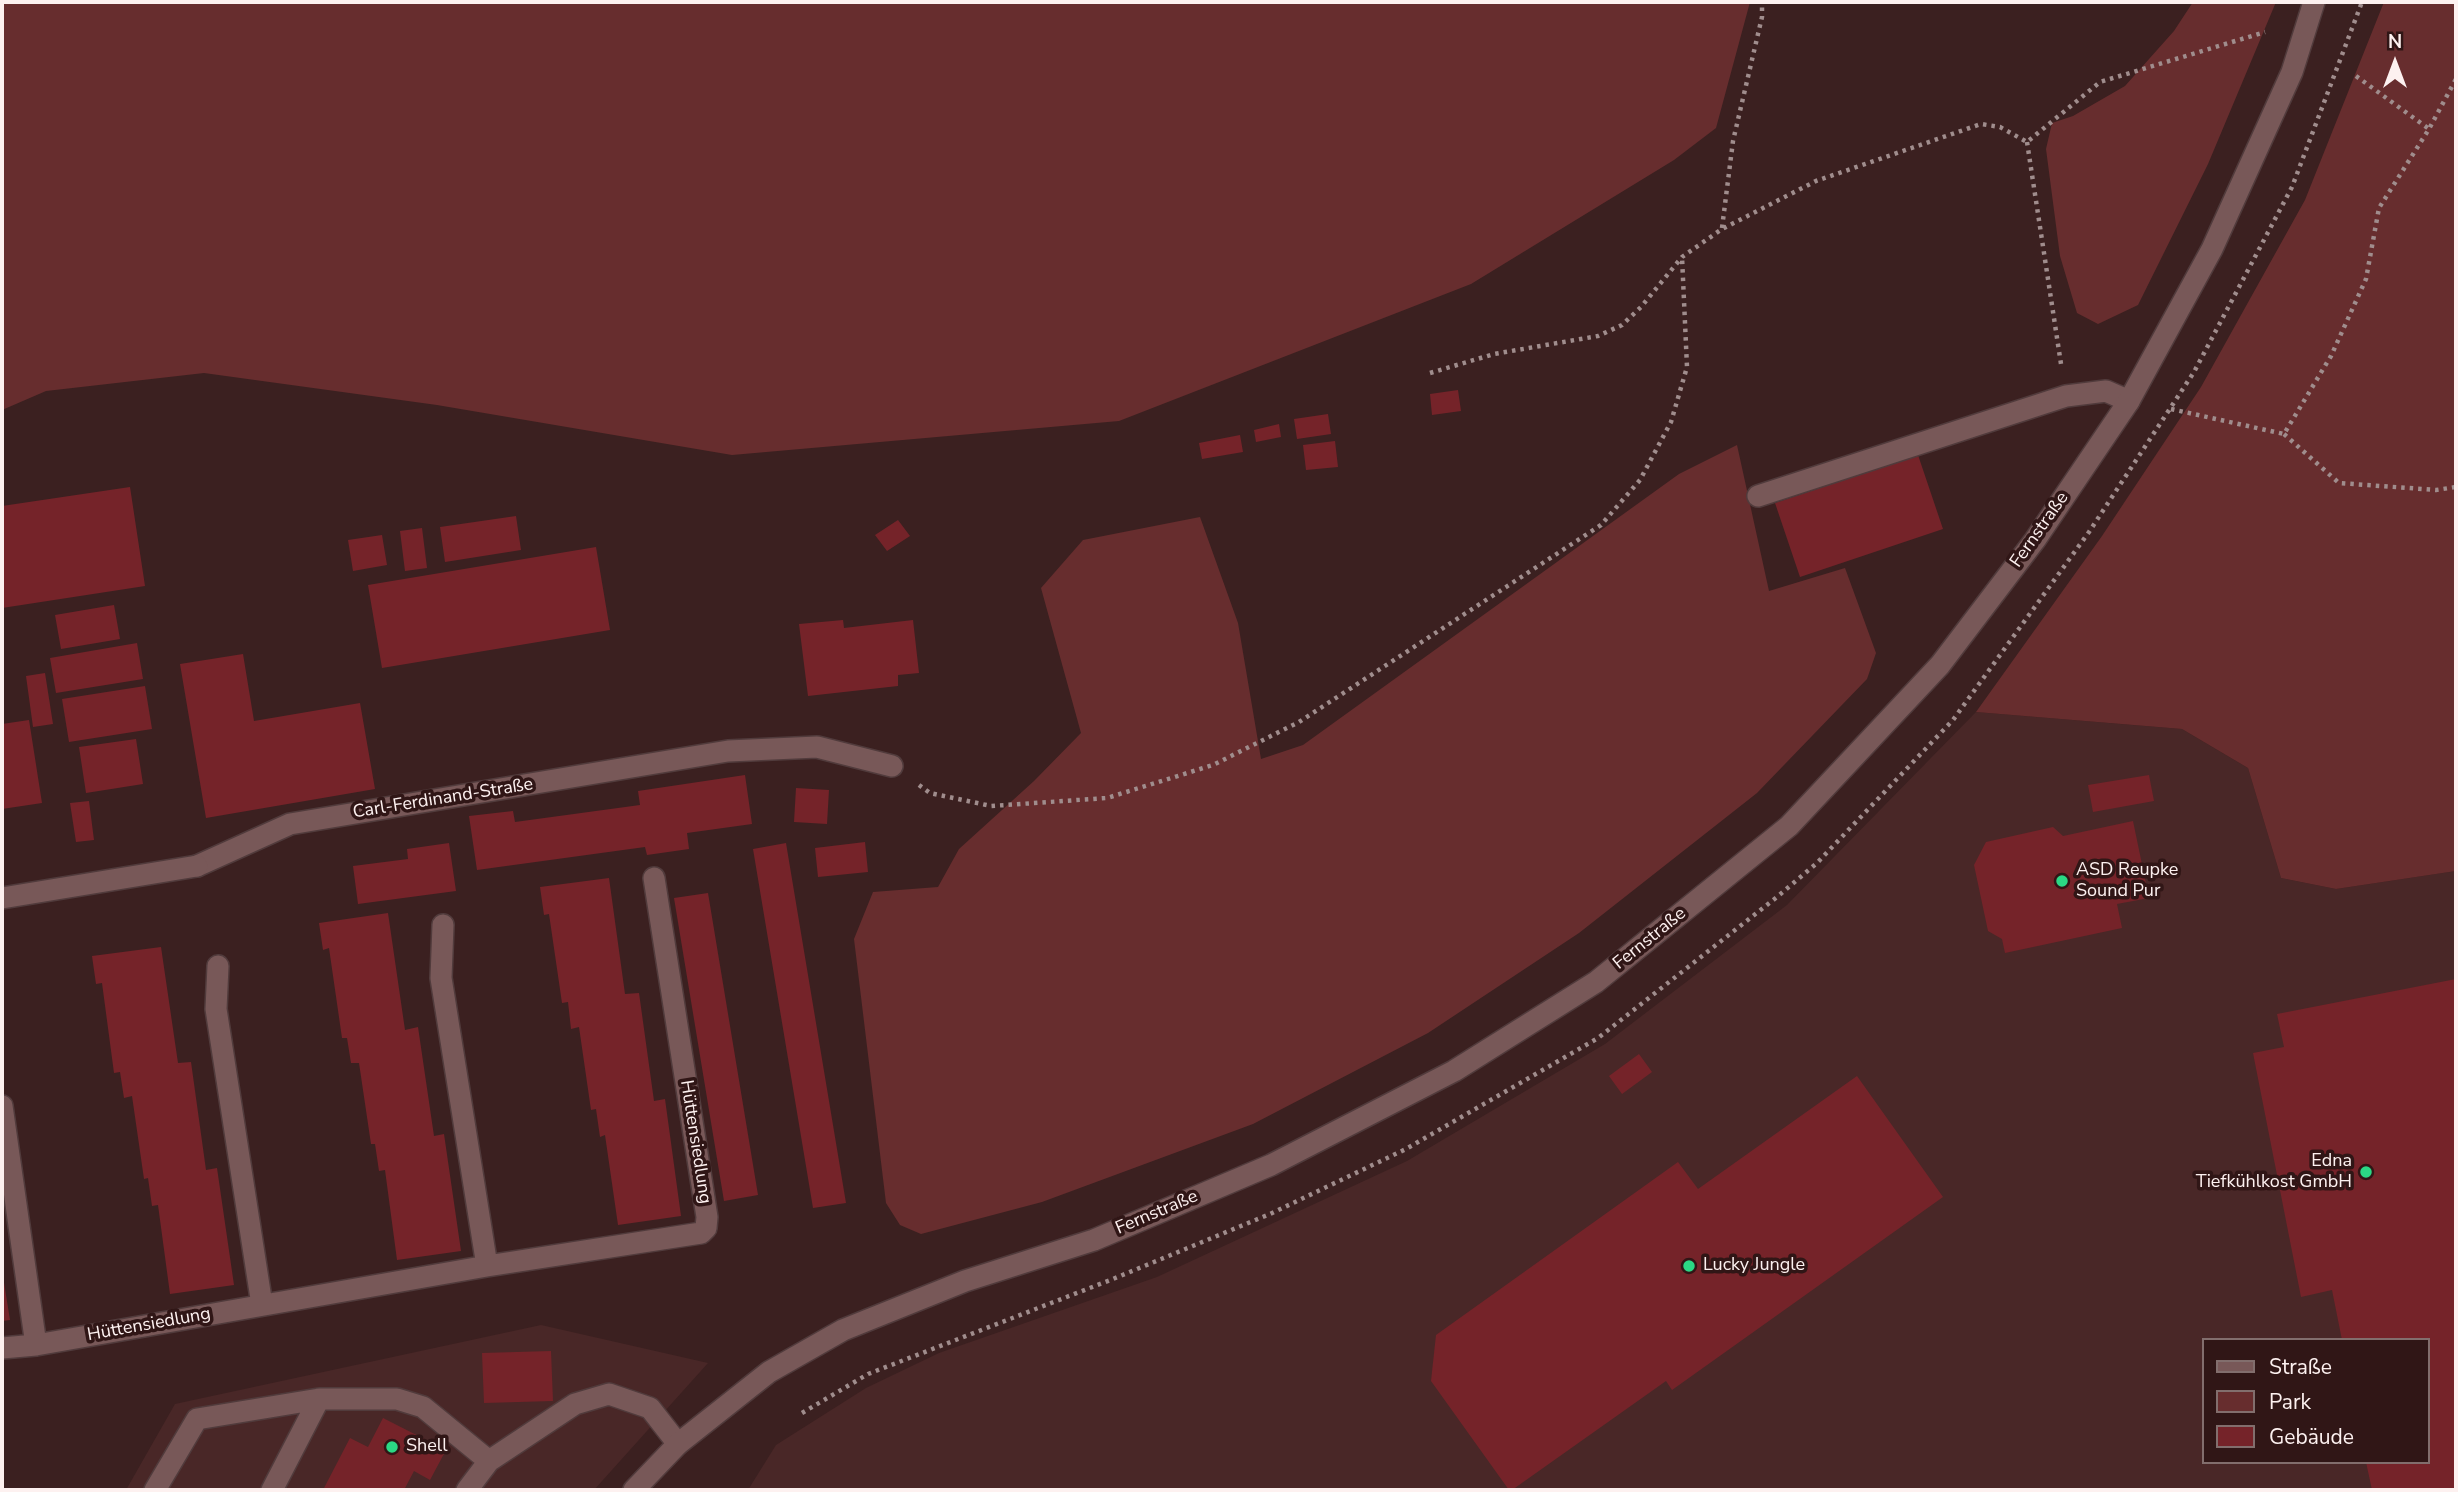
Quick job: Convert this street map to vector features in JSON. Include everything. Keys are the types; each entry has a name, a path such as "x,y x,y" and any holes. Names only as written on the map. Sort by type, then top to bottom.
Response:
{"main road":[{"name":"Fernstraße","path":"635,1490 678,1444 769,1372 843,1330 965,1281 1094,1240 1272,1165 1454,1070 1596,982 1789,827 1930,675 2035,540 2129,401 2212,248 2292,72 2314,2"},
{"path":"1758,496 2066,396 2106,391 2129,401"},
{"name":"Carl-Ferdinand-Straße","path":"2,898 197,866 290,824 728,751 817,747 892,766"},
{"name":"Hüttensiedlung","path":"2,1348 36,1345 488,1266 701,1233 706,1228 707,1217 654,878"},
{"path":"443,925 441,978 488,1266"},
{"path":"218,966 216,1009 262,1305"},
{"path":"2,1106 36,1345"},
{"path":"467,1490 489,1461 575,1404 610,1394 650,1408 678,1444"},
{"path":"155,1490 197,1419 318,1399 397,1399 423,1407 489,1461"},
{"path":"272,1490 318,1399"}],"path":[{"path":"1722,229 1733,141 1762,17 1762,2"},
{"path":"802,1413 867,1374 1113,1279 1270,1214 1406,1149 1598,1038 1817,863 1953,720 2089,532 2194,372 2292,187 2362,2"},
{"path":"2027,142 2100,82 2265,32"},
{"path":"2356,76 2429,129"},
{"path":"2284,435 2331,356 2366,279 2379,208 2429,129 2456,79"},
{"path":"1430,373 1494,354 1598,336 1622,325 1682,257 1722,229 1816,181 1981,124 2000,127 2027,142"},
{"path":"2027,142 2066,396"},
{"path":"892,766 930,793 991,806 1107,799 1213,765 1299,722 1601,525 1640,480 1671,422 1687,367 1682,257"},
{"path":"2129,401 2284,435 2339,483 2436,490 2456,487"}],"shaded area":[{"path":"1976,712 2182,729 2248,768 2281,878 2336,889 2456,871 2456,1490 748,1490 776,1445 866,1388 939,1353 1157,1277 1407,1161 1605,1044 1787,905"},
{"name":"Shell","path":"541,1325 708,1363 594,1490 126,1490 175,1404"}],"green space":[{"path":"2,2 1750,2 1716,128 1674,160 1471,284 1119,421 732,455 437,405 204,373 46,391 2,410"},
{"path":"2193,2 2276,2 2208,164 2138,305 2098,324 2077,313 2060,256 2046,149 2052,123 2073,116 2125,86 2174,31"},
{"path":"2384,2 2456,2 2456,871 2336,889 2281,878 2248,768 2182,729 1976,712 2102,536 2201,387 2305,200"},
{"path":"1737,445 1769,591 1845,568 1876,653 1867,679 1757,793 1579,933 1428,1033 1253,1124 1042,1202 921,1234 900,1225 886,1203 854,939 873,892 938,887 959,849 1034,781 1081,733 1041,588 1083,540 1200,517 1238,623 1261,759 1303,745 1679,474"}],"building":[{"path":"1458,390 1461,411 1432,415 1430,394"},
{"path":"1328,414 1331,434 1297,439 1294,419"},
{"path":"1279,424 1281,437 1256,442 1254,430"},
{"path":"1240,435 1243,452 1202,459 1199,443"},
{"path":"1335,441 1338,467 1306,470 1303,445"},
{"path":"1918,455 1943,529 1800,577 1775,503"},
{"path":"130,487 145,586 2,608 2,506"},
{"path":"516,516 521,550 445,562 440,527"},
{"path":"898,520 910,536 887,551 875,535"},
{"path":"422,528 427,568 405,571 400,531"},
{"path":"382,535 387,565 353,571 348,540"},
{"path":"596,547 610,630 382,668 368,585"},
{"path":"114,605 120,639 61,649 55,615"},
{"path":"843,620 844,628 913,620 919,673 898,675 898,686 808,696 799,624"},
{"path":"137,643 143,679 56,693 50,658"},
{"path":"243,654 254,721 360,703 375,789 206,818 180,664"},
{"path":"45,673 53,724 33,727 26,676"},
{"path":"145,686 152,729 69,742 62,699"},
{"path":"29,720 42,803 2,809 2,724"},
{"path":"136,739 143,784 86,793 79,747"},
{"path":"745,775 752,824 687,833 689,849 647,855 645,847 477,870 469,816 513,811 515,822 640,805 638,791"},
{"path":"2149,775 2154,801 2093,812 2088,785"},
{"path":"796,788 829,790 827,824 794,822"},
{"path":"89,801 94,840 76,842 70,803"},
{"name":"ASD Reupke Sound Pur","path":"2133,821 2149,898 2117,904 2122,928 2005,953 2002,939 1988,931 1974,865 1986,842 2053,827 2063,836"},
{"path":"865,842 868,872 818,877 815,848"},
{"path":"449,843 456,891 358,904 353,866 408,859 407,849"},
{"path":"786,843 846,1203 813,1208 753,849"},
{"path":"609,878 625,994 639,993 654,1101 665,1099 681,1216 618,1225 605,1135 600,1137 596,1109 591,1110 579,1027 571,1029 568,1002 562,1003 549,914 544,915 540,887"},
{"path":"708,893 758,1195 724,1201 674,898"},
{"path":"388,913 405,1030 418,1027 434,1136 444,1134 461,1251 397,1260 385,1170 379,1171 375,1144 371,1144 359,1063 351,1063 347,1038 342,1038 329,948 323,950 319,923"},
{"path":"161,947 178,1063 191,1062 206,1170 217,1168 234,1285 170,1294 158,1205 152,1206 148,1178 144,1179 132,1096 124,1098 120,1072 114,1073 102,983 96,984 92,956"},
{"name":"Edna Tiefkühlkost GmbH","path":"2456,979 2456,1490 2372,1490 2366,1464 2430,1464 2430,1338 2342,1338 2332,1290 2301,1297 2253,1053 2284,1047 2277,1014"},
{"path":"1639,1054 1652,1072 1622,1094 1609,1076"},
{"name":"Lucky Jungle","path":"1857,1076 1943,1197 1672,1390 1666,1381 1509,1490 1431,1381 1436,1335 1678,1162 1698,1189"},
{"path":"2,1270 10,1320 2,1321"},
{"path":"551,1351 553,1401 484,1403 482,1353"},
{"path":"383,1418 446,1450 430,1480 414,1471 404,1490 323,1490 350,1438 368,1447"}],"place":[{"name":"ASD Reupke Sound Pur","path":"2062,881"},
{"name":"Edna Tiefkühlkost GmbH","path":"2366,1172"},
{"name":"Lucky Jungle","path":"1689,1266"},
{"name":"Shell","path":"392,1447"}]}
